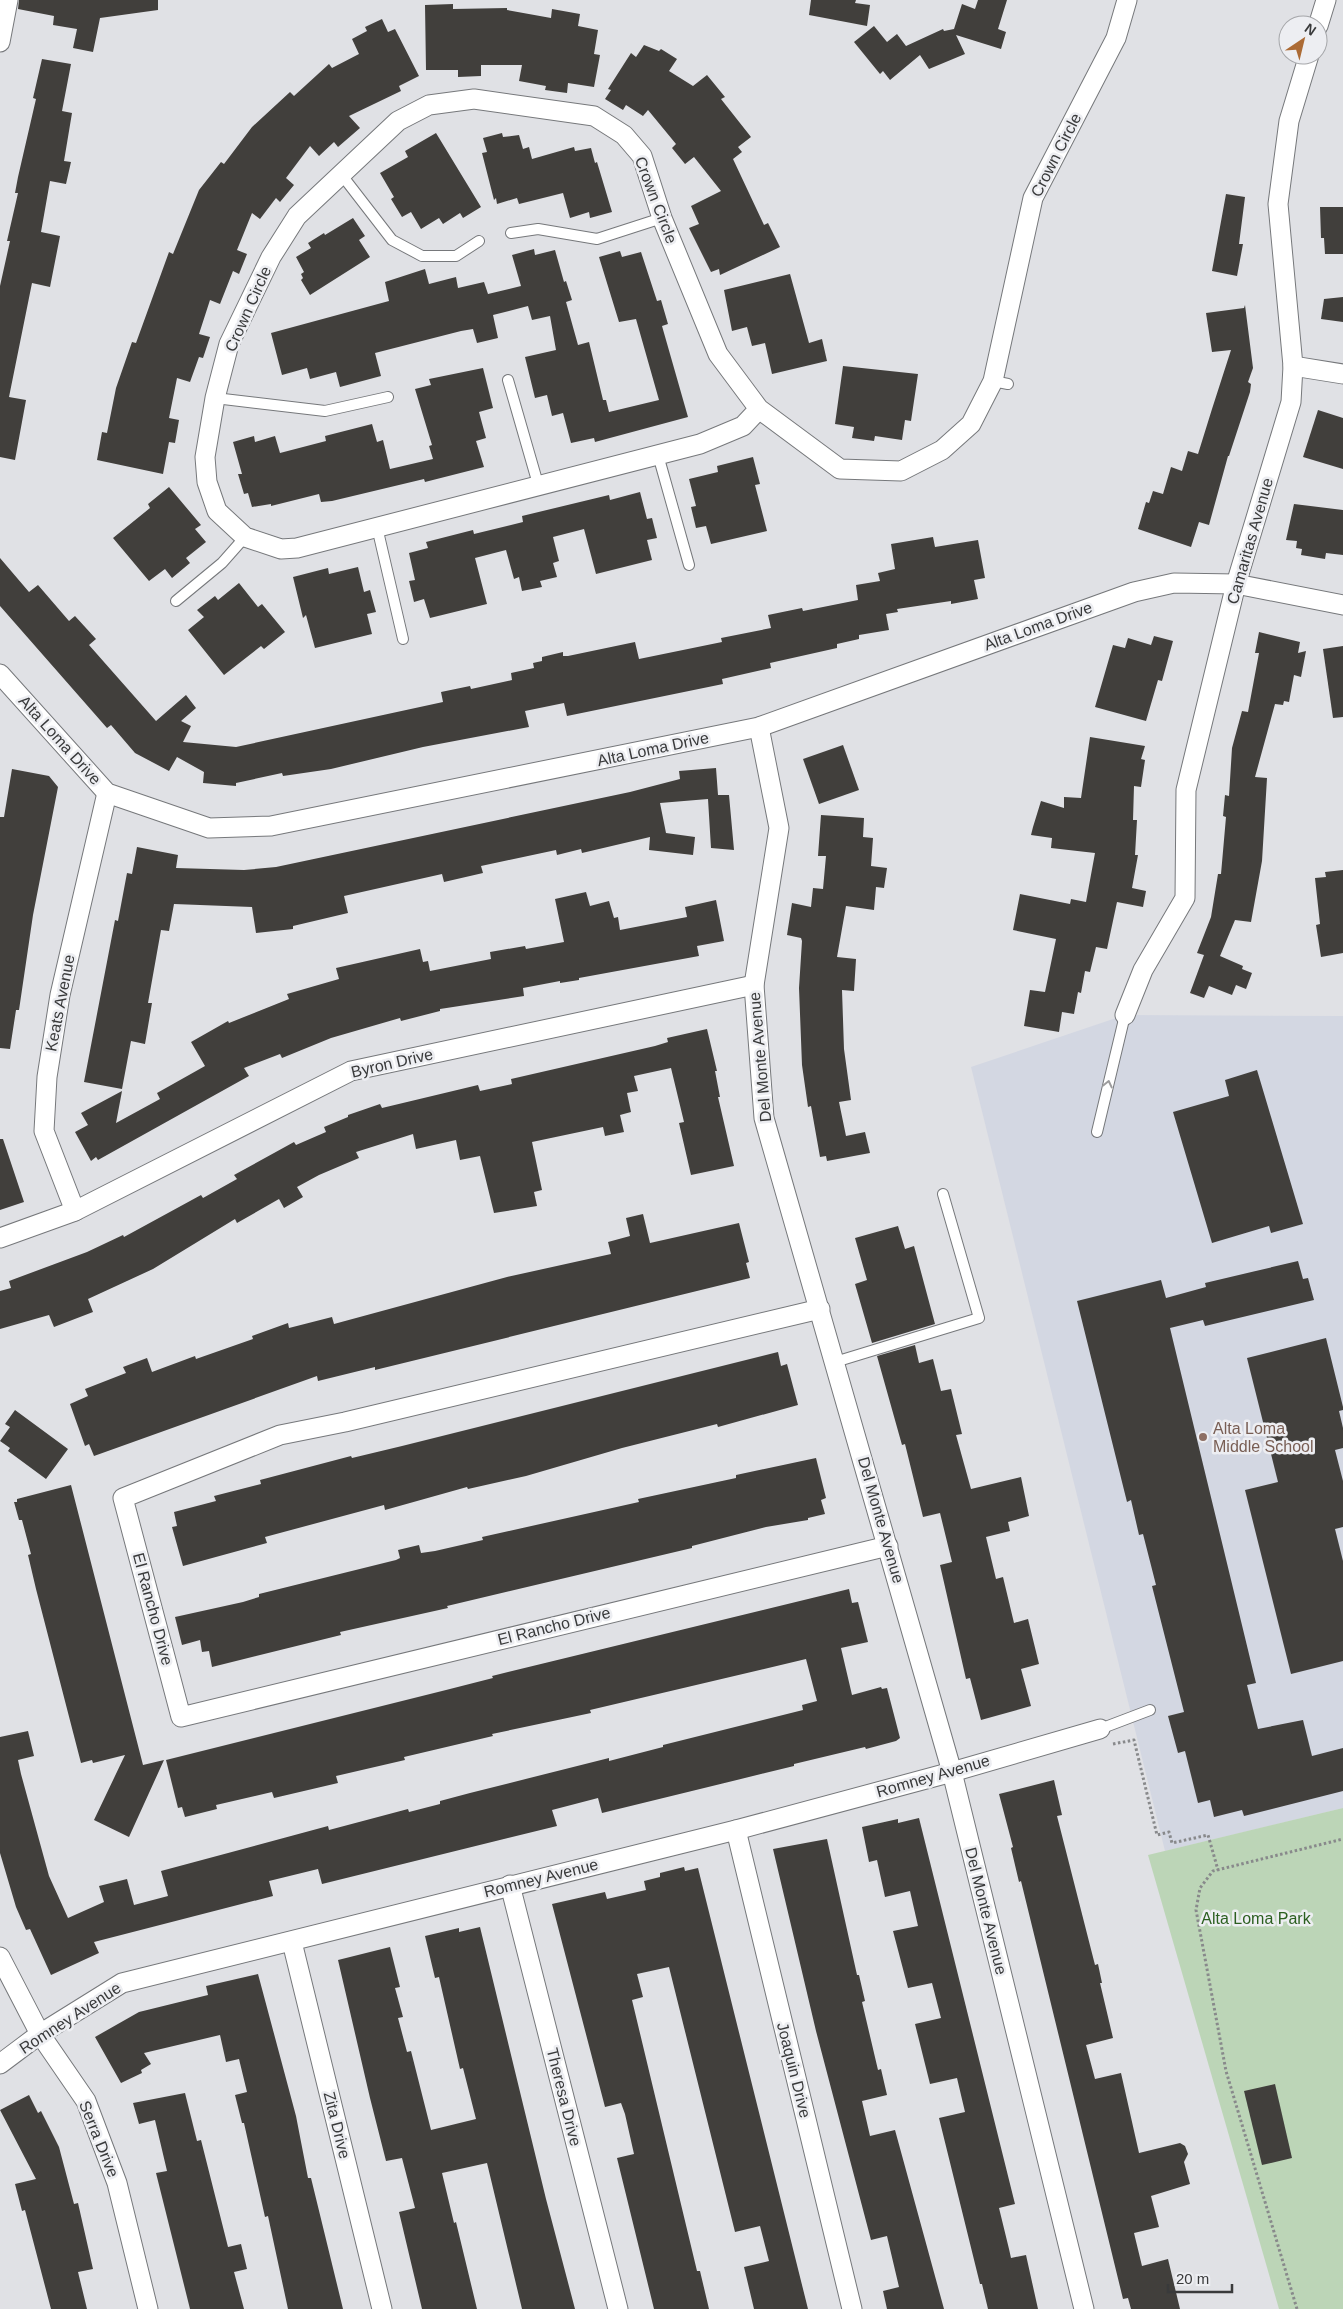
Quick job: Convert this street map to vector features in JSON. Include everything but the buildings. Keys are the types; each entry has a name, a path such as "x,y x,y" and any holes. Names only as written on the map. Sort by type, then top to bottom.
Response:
{"street":[{"path":"0,42 8,0"},
{"name":"Crown Circle","path":"759,409 743,426 700,444 538,484 296,548 281,549 246,537 217,511 207,482 205,457 215,398 229,344 271,257 297,216 398,121 429,105 474,99 594,116 624,135 642,156 662,218 718,354 759,409 840,469 900,471 942,450 971,424 1000,382 1033,198 1116,38 1127,0"},
{"path":"1321,15 1326,0"},
{"name":"Camaritas Avenue","path":"1125,1015 1143,970 1185,898 1186,790 1236,584 1291,402 1293,366 1278,204 1289,121 1306,65"},
{"path":"1293,366 1343,374"},
{"name":"Alta Loma Drive","path":"0,674 107,793 209,828 271,826 759,727 1134,592 1174,582 1236,584 1343,604"},
{"name":"Del Monte Avenue","path":"759,727 779,828 754,985 764,1118 952,1772 1084,2309"},
{"name":"Keats Avenue","path":"75,1211 44,1131 47,1076 60,995 107,793"},
{"name":"Byron Drive","path":"0,1238 75,1211 351,1071 754,985"},
{"name":"El Rancho Drive","path":"820,1309 345,1422 280,1435 123,1498 181,1717 888,1546"},
{"name":"Romney Avenue","path":"0,2064 40,2034 122,1983 736,1830 952,1772 1100,1728"},
{"name":"Joaquin Drive","path":"736,1830 852,2309"},
{"name":"Theresa Drive","path":"510,1885 618,2309"},
{"name":"Zita Drive","path":"292,1942 382,2309"},
{"name":"Serra Drive","path":"0,1957 40,2034 86,2101 117,2183 148,2309"}],"lane":[{"path":"341,174 392,240 422,256 456,256 479,241"},
{"path":"511,233 538,229 596,239 662,218"},
{"path":"508,380 538,484"},
{"path":"215,398 325,411 388,397"},
{"path":"658,454 689,565"},
{"path":"377,527 403,639"},
{"path":"176,601 222,562 246,537"},
{"path":"1097,1132 1125,1015"},
{"path":"835,1362 979,1318 943,1194"},
{"path":"1100,1728 1150,1710"}],"path":[{"path":"1100,1728 1105,1746 1134,1740 1157,1835 1170,1832 1172,1843 1208,1835 1218,1870"},
{"path":"1297,2309 1226,2071 1196,1910 1200,1888 1213,1871 1343,1839"}],"shaded area":[{"name":"Alta Loma Middle School","path":"1125,1015 1343,1016 1343,1808 1165,1851 971,1067"}],"green space":[{"name":"Alta Loma Park","path":"1343,1808 1343,2309 1279,2309 1148,1855"}],"place":[{"name":"Alta Loma Middle School","path":"1203,1437"}]}
